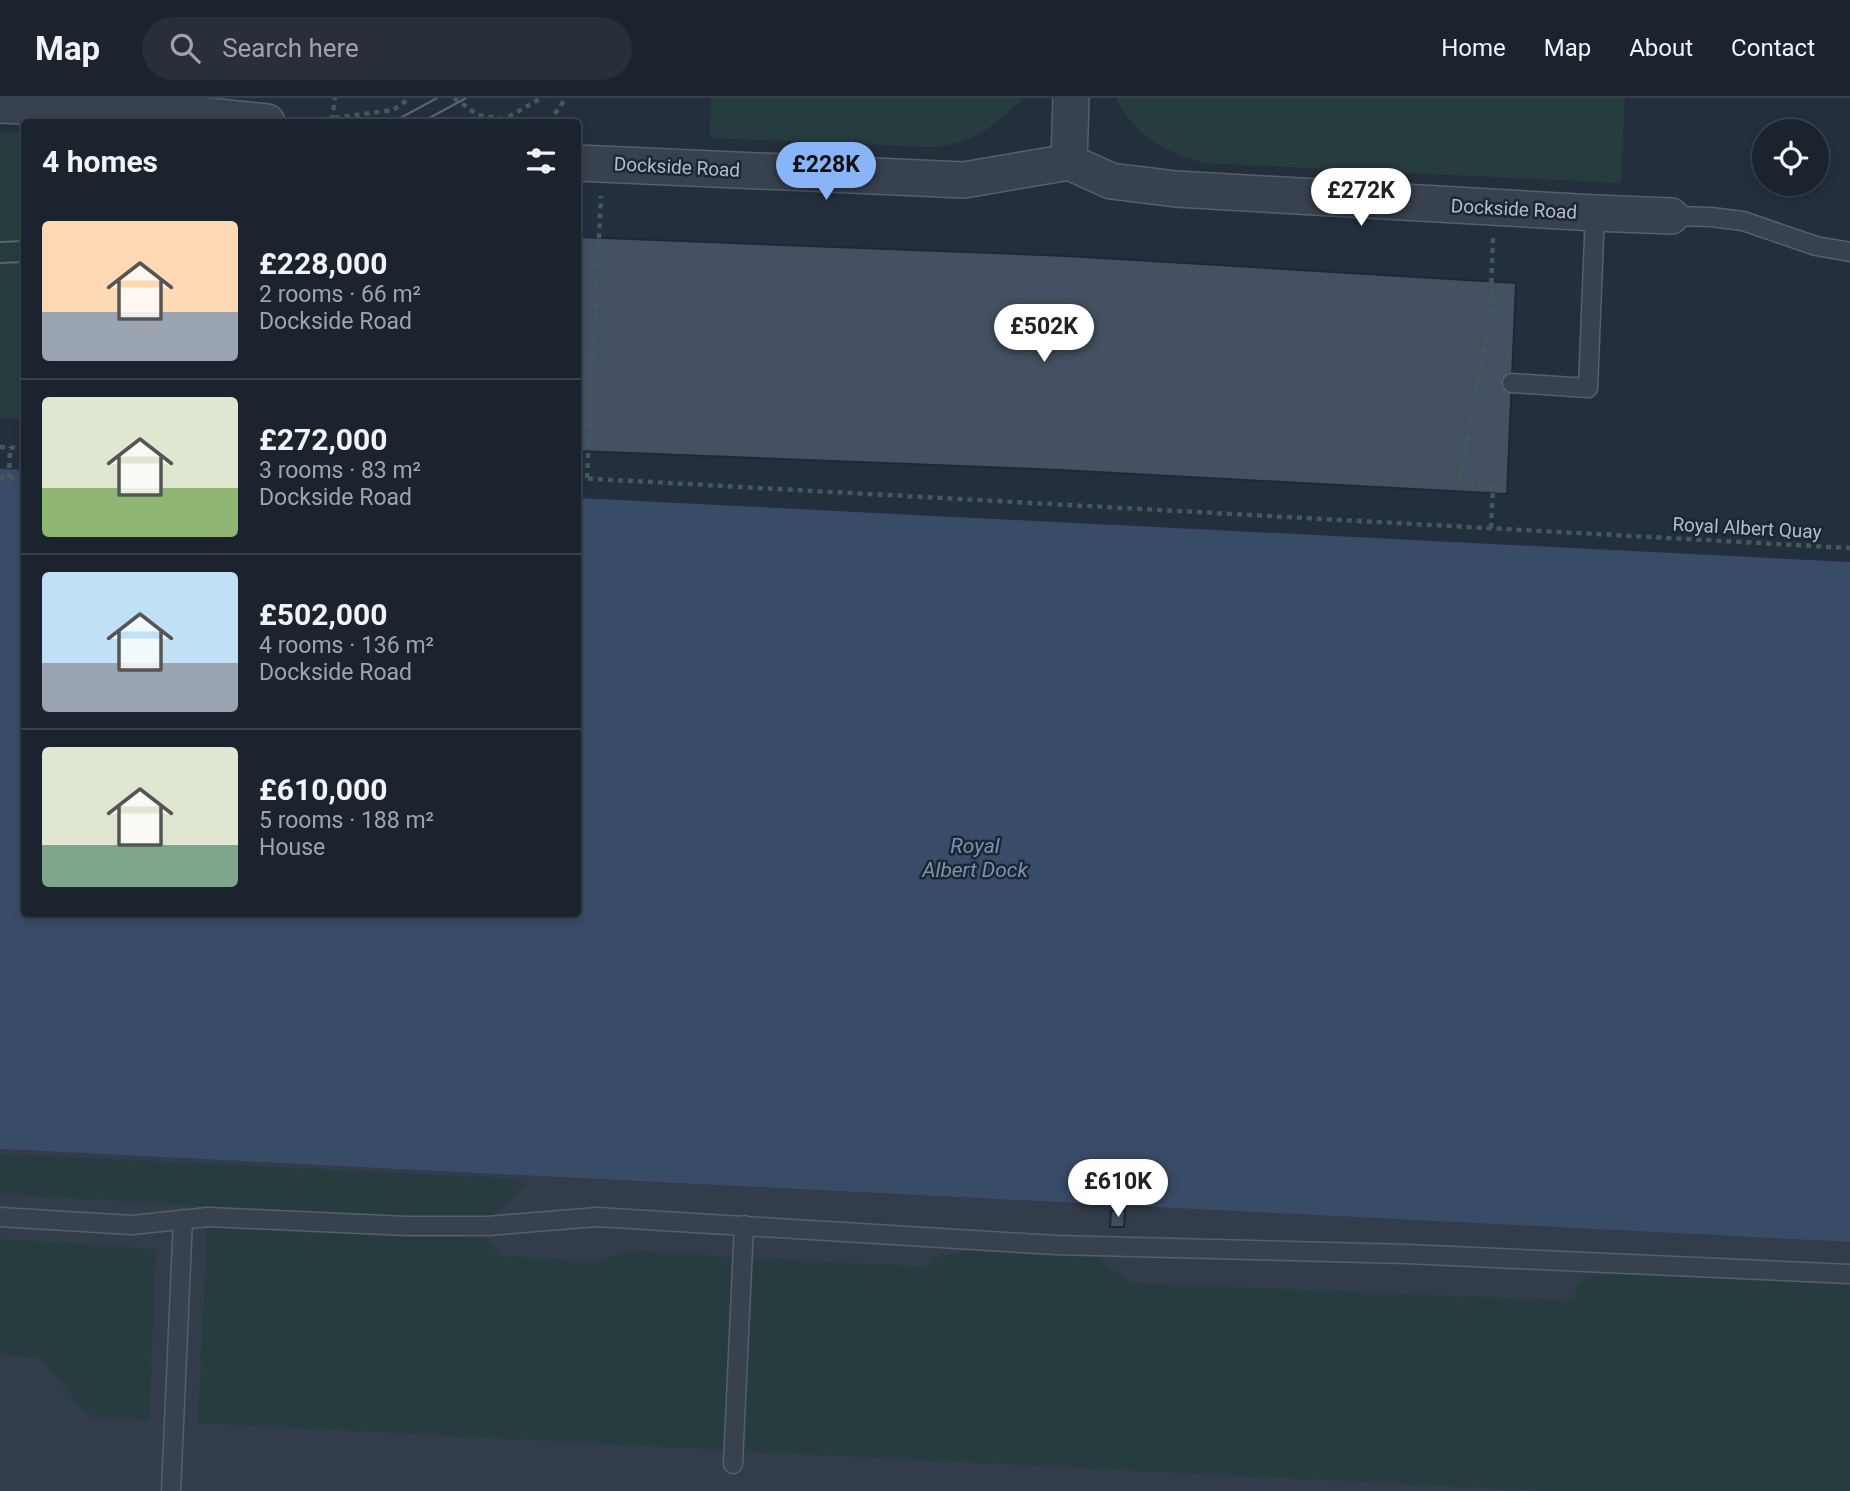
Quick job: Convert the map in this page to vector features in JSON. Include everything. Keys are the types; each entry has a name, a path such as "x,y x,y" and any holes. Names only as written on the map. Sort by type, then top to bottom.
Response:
{"street":[{"path":"1069,162 1071,98"},
{"path":"0,105 154,106 190,114 238,119"},
{"name":"Dockside Road","path":"581,163 964,180 1069,162 1111,181 1170,188 1595,214 1671,216"}],"lane":[{"path":"1512,383 1588,387 1595,214"},
{"path":"1671,216 1743,221 1816,246 1850,252"},
{"path":"0,1217 132,1225 208,1217 407,1226 487,1226 597,1217 1055,1245 1407,1254 1850,1274"},
{"path":"171,1491 183,1219"},
{"path":"733,1464 744,1225"}],"path":[{"path":"331,119 335,98"},
{"path":"337,119 393,110 410,98"},
{"path":"454,98 478,115 494,119"},
{"path":"505,119 541,98"},
{"path":"551,119 566,98"},
{"path":"587,478 600,218"},
{"path":"1491,528 1493,487 1459,485 1490,318 1493,251"},
{"path":"0,447 21,448"},
{"path":"9,478 10,447"},
{"path":"0,477 21,479"},
{"name":"Royal Albert Quay","path":"581,478 1850,548"}],"shaded area":[{"path":"0,1149 1850,1242 1850,1491 0,1491"}],"green space":[{"path":"711,98 1023,98 982,132 958,143 931,147 710,138"},
{"path":"1116,98 1625,98 1621,183 1204,163 1177,154 1152,141 1132,122"},
{"path":"0,131 21,132 21,420 0,418"},
{"path":"0,1154 519,1179 524,1186 492,1216 386,1216 0,1194"},
{"path":"207,1228 486,1237 500,1256 595,1262 633,1251 735,1257 727,1450 198,1423"},
{"path":"0,1239 156,1249 149,1420 93,1418 43,1361 34,1357 0,1355"},
{"path":"976,1249 1095,1256 1130,1283 1574,1301 1575,1292 1585,1278 1612,1274 1850,1285 1850,1491 1547,1491 739,1451 748,1258 931,1267 932,1258"}],"water":[{"name":"Royal Albert Dock","path":"0,469 21,470 21,917 581,917 581,498 1850,562 1850,1242 0,1149"}],"building":[{"path":"581,237 1067,256 1516,283 1507,494 1060,470 581,451"},
{"path":"1111,1211 1125,1211 1124,1227 1110,1227"}],"tram line":[{"path":"398,119 437,98"},
{"path":"428,119 466,98"},
{"path":"0,242 21,241"},
{"path":"0,263 21,262"}]}
